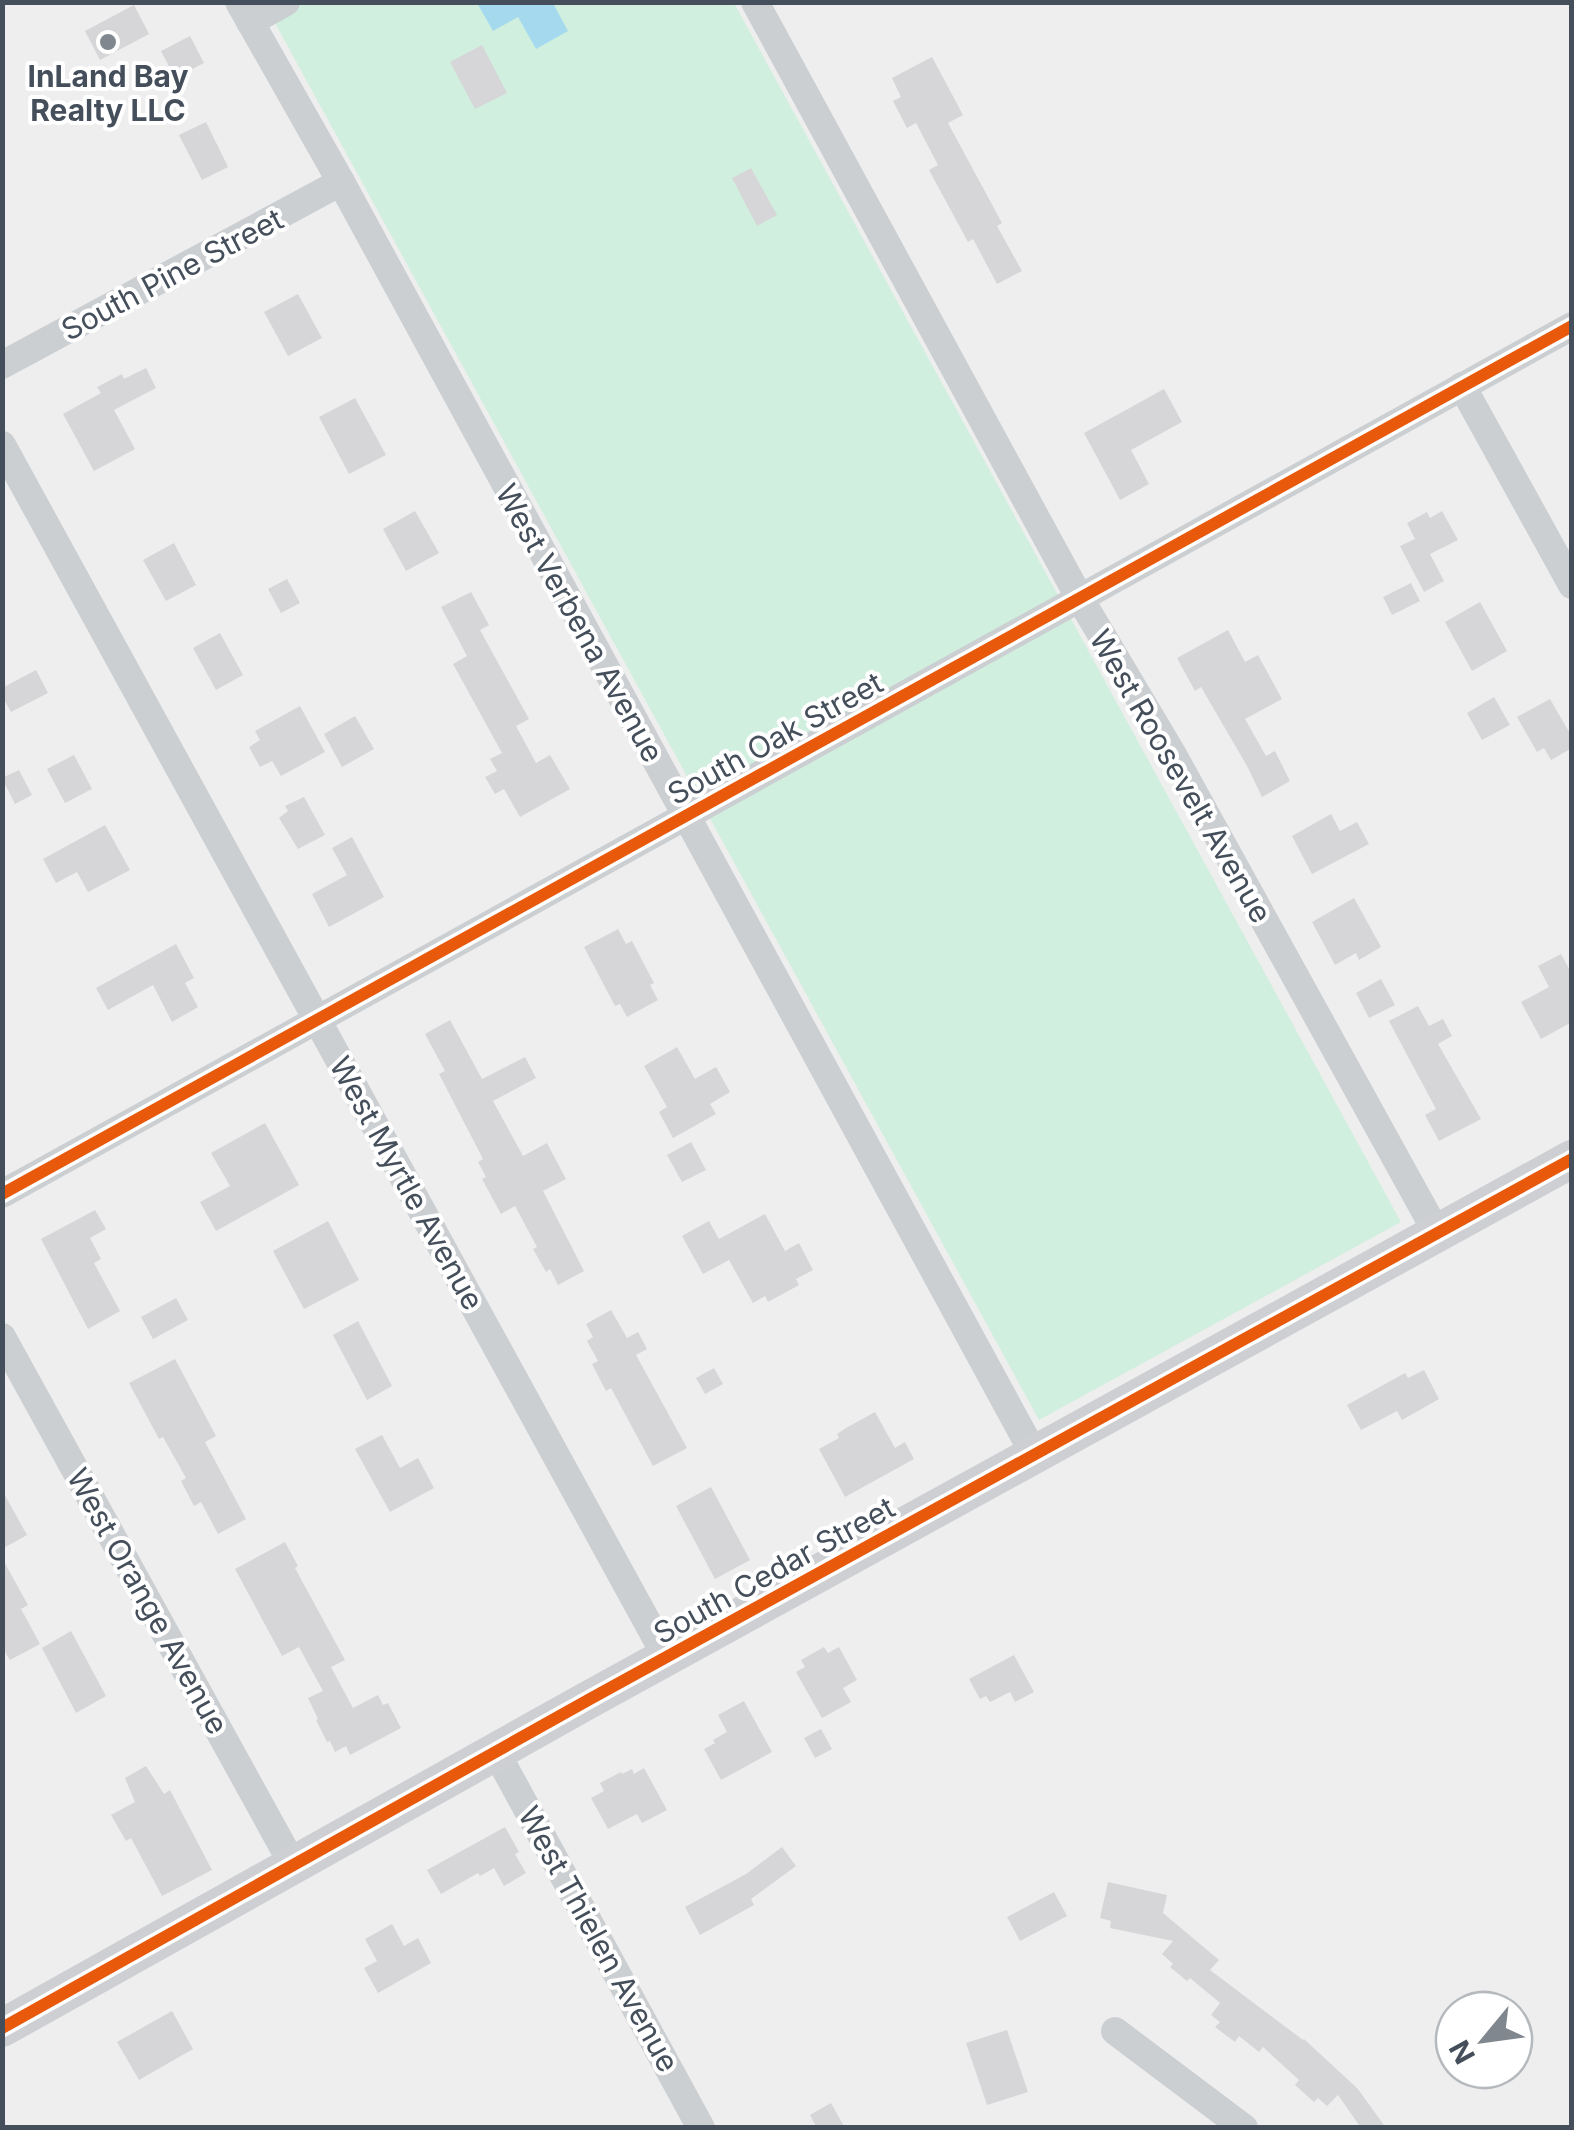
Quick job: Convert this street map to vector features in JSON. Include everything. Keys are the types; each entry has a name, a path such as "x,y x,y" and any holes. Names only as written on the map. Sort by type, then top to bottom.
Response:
{"street":[{"path":"245,12 286,2"},
{"name":"West Roosevelt Avenue","path":"755,2 1078,598 1174,755 1437,1233"},
{"name":"West Verbena Avenue","path":"245,12 1034,1454"},
{"name":"South Pine Street","path":"2,365 340,182"},
{"name":"South Oak Street","path":"2,1194 1572,326"},
{"path":"1462,386 1572,585"},
{"name":"West Myrtle Avenue","path":"2,445 667,1658"},
{"name":"South Cedar Street","path":"2,2028 1572,1159"},
{"name":"West Orange Avenue","path":"2,1337 293,1865"},
{"name":"West Thielen Avenue","path":"496,1752 701,2128"},
{"path":"1115,2031 1244,2128"}],"green space":[{"path":"264,3 734,3 1401,1222 1039,1420"}],"water":[{"path":"477,3 553,3 568,31 536,49 518,17 493,31"}],"building":[{"path":"134,5 149,34 100,60 85,31"},
{"path":"190,36 204,63 175,78 161,51"},
{"path":"482,45 507,93 475,109 450,62"},
{"path":"932,57 963,115 948,123 1002,223 997,226 1022,271 997,284 973,239 968,242 929,170 938,165 916,123 907,128 893,101 901,97 892,78"},
{"path":"206,122 228,167 202,180 179,135"},
{"path":"751,168 777,215 757,226 732,178"},
{"path":"298,294 322,338 288,356 264,312"},
{"path":"146,368 156,388 114,410 135,449 94,471 63,414 101,393 97,387 122,374 124,379"},
{"path":"1164,389 1182,422 1131,450 1149,484 1120,500 1084,433"},
{"path":"355,398 386,455 349,474 319,417"},
{"path":"415,511 439,553 406,571 383,529"},
{"path":"1442,511 1458,540 1430,554 1444,581 1424,592 1400,546 1415,539 1407,523 1427,512 1430,518"},
{"path":"174,543 196,585 166,601 143,560"},
{"path":"287,579 300,603 281,613 268,589"},
{"path":"1411,583 1420,601 1392,615 1383,597"},
{"path":"471,592 489,625 480,630 529,719 516,726 536,763 550,755 570,789 520,817 504,789 495,794 485,777 497,771 490,759 502,753 453,664 467,656 441,607"},
{"path":"1480,602 1507,651 1472,671 1445,622"},
{"path":"1228,630 1245,662 1258,655 1282,699 1245,719 1266,756 1275,751 1290,781 1262,797 1201,687 1195,691 1177,658"},
{"path":"220,633 243,675 216,690 193,648"},
{"path":"36,670 48,693 11,712 2,688"},
{"path":"1494,697 1510,725 1482,740 1467,713"},
{"path":"1550,699 1572,737 1572,748 1551,760 1544,748 1537,752 1517,717"},
{"path":"300,706 325,752 281,776 272,761 260,767 249,747 260,740 255,731"},
{"path":"355,716 374,749 342,767 324,734"},
{"path":"74,755 92,789 65,803 47,769"},
{"path":"19,770 32,795 15,804 2,778"},
{"path":"304,797 325,835 298,849 279,818 288,811 285,806"},
{"path":"1331,814 1340,831 1357,822 1369,844 1312,874 1292,836"},
{"path":"105,825 130,870 88,892 77,872 56,883 43,859"},
{"path":"352,837 384,897 329,927 312,894 347,875 332,848"},
{"path":"1354,898 1381,947 1359,960 1356,953 1335,965 1312,922"},
{"path":"618,929 626,944 632,941 654,983 650,985 658,1000 627,1017 620,1004 615,1006 584,947"},
{"path":"176,944 194,978 185,983 198,1007 172,1022 153,985 108,1010 96,988"},
{"path":"1561,954 1572,974 1572,1022 1541,1039 1521,1002 1549,987 1538,966"},
{"path":"1381,979 1395,1005 1369,1018 1356,993"},
{"path":"1418,1006 1429,1026 1443,1019 1452,1036 1438,1044 1481,1119 1439,1141 1425,1115 1436,1109 1389,1021"},
{"path":"450,1020 482,1079 525,1057 536,1078 493,1101 523,1156 547,1143 566,1179 543,1191 584,1271 558,1285 533,1249 537,1247 515,1206 501,1214 482,1179 486,1177 478,1162 483,1159 439,1074 445,1071 425,1034"},
{"path":"677,1047 695,1079 716,1067 730,1092 710,1104 716,1114 673,1138 659,1112 667,1107 644,1066"},
{"path":"265,1123 299,1185 216,1231 200,1202 230,1186 211,1153"},
{"path":"691,1142 706,1170 682,1182 667,1155"},
{"path":"95,1210 106,1229 90,1238 101,1259 94,1263 120,1311 88,1329 41,1239"},
{"path":"765,1214 785,1251 799,1243 813,1270 796,1279 799,1285 768,1302 765,1296 753,1303 729,1260 703,1274 682,1236 709,1221 719,1239"},
{"path":"328,1221 359,1280 304,1309 273,1251"},
{"path":"176,1298 188,1320 153,1339 141,1317"},
{"path":"611,1310 627,1338 638,1332 647,1349 636,1355 687,1448 653,1466 611,1388 606,1391 592,1364 598,1361 587,1341 593,1337 586,1324"},
{"path":"358,1321 392,1386 367,1400 333,1335"},
{"path":"175,1359 216,1436 205,1442 246,1519 218,1534 201,1502 194,1506 181,1481 186,1478 163,1437 159,1439 129,1383"},
{"path":"714,1368 723,1384 705,1394 696,1378"},
{"path":"1424,1370 1439,1399 1402,1420 1397,1411 1361,1430 1347,1405 1405,1373 1408,1378"},
{"path":"875,1412 895,1448 905,1442 914,1459 845,1497 819,1449"},
{"path":"382,1435 400,1468 418,1458 434,1488 390,1512 355,1449"},
{"path":"711,1487 750,1560 715,1579 676,1506"},
{"path":"2,1490 27,1535 2,1549"},
{"path":"285,1542 345,1660 331,1667 353,1708 378,1695 383,1705 388,1703 401,1728 350,1755 346,1746 335,1752 316,1720 308,1698 323,1691 299,1647 282,1656 235,1569"},
{"path":"2,1558 28,1605 21,1609 40,1644 10,1660 2,1647"},
{"path":"71,1631 106,1696 76,1713 42,1648"},
{"path":"824,1647 828,1653 839,1647 857,1680 843,1688 851,1702 822,1718 796,1672 805,1667 801,1660"},
{"path":"1014,1655 1034,1692 1015,1702 1010,1692 990,1702 986,1696 980,1699 969,1679"},
{"path":"744,1701 772,1752 721,1780 704,1749 727,1732 718,1715"},
{"path":"821,1729 832,1749 815,1758 804,1738"},
{"path":"146,1766 164,1794 170,1790 212,1870 162,1896 131,1838 126,1841 111,1815 135,1802 125,1778"},
{"path":"644,1768 667,1810 642,1823 637,1814 608,1829 591,1798 604,1791 600,1783 621,1772 632,1769 634,1774"},
{"path":"505,1827 526,1873 504,1886 494,1868 441,1894 427,1870"},
{"path":"782,1847 796,1866 751,1899 754,1905 700,1935 685,1907 746,1874"},
{"path":"1108,1882 1167,1895 1163,1913 1219,1960 1210,1970 1304,2039 1358,2089 1386,2128 1361,2128 1338,2095 1327,2106 1318,2098 1314,2102 1295,2085 1299,2080 1263,2047 1259,2052 1239,2036 1235,2042 1215,2027 1220,2022 1211,2015 1220,2003 1170,1967 1173,1964 1162,1954 1173,1941 1110,1928 1111,1921 1100,1918"},
{"path":"1054,1892 1067,1916 1020,1941 1007,1917"},
{"path":"392,1924 404,1946 418,1938 431,1963 378,1993 364,1968 377,1961 365,1939"},
{"path":"172,2011 193,2049 139,2080 117,2042"},
{"path":"1007,2030 1028,2092 987,2105 966,2043"},
{"path":"831,2103 845,2128 817,2128 810,2115"}],"cycle path":[{"path":"2,1194 1572,326"},
{"path":"2,2028 590,1699 1572,1159"}],"place":[{"name":"InLand Bay Realty LLC","path":"108,42"}]}
